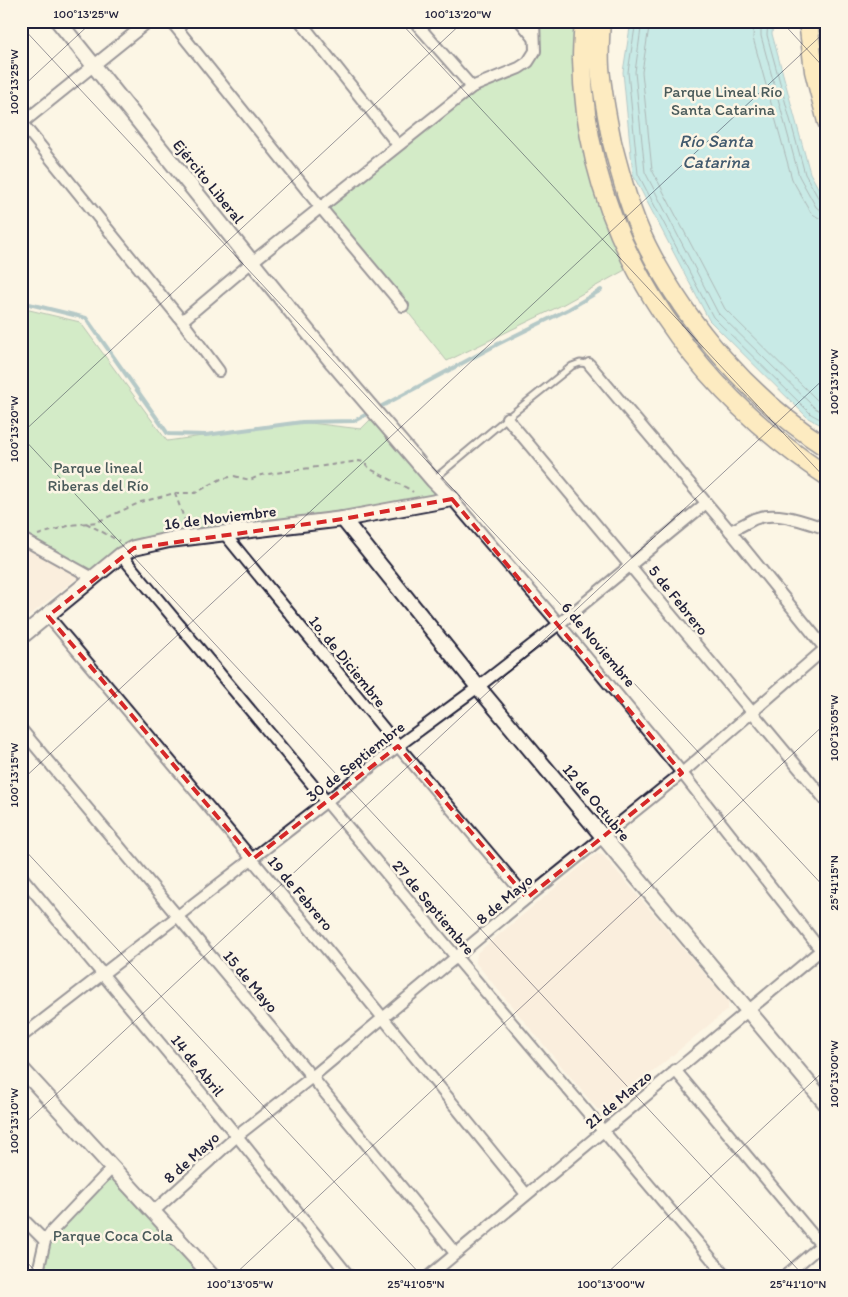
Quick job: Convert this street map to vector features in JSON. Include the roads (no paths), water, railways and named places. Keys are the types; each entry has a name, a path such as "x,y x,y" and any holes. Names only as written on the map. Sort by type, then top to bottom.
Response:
{"highway":[{"path":"584,21 582,59 586,108 594,155 609,205 627,252 642,281 680,340 720,387 766,432 827,476"},
{"path":"601,21 600,67 606,113 628,199 647,245 670,287 689,316 725,360 755,393 806,434 827,448"},
{"path":"808,21 814,72 827,122"}],"street":[{"name":"Ejército Liberal","path":"58,21 332,363"},
{"path":"149,21 22,123 182,320 219,371"},
{"path":"171,21 321,208 403,306"},
{"path":"300,21 398,145"},
{"path":"414,21 472,87"},
{"path":"520,21 534,38"},
{"path":"182,320 472,87 519,68 528,62 534,55 534,21"},
{"name":"6 de Noviembre","path":"332,363 559,624 825,951"},
{"path":"589,364 826,649"},
{"name":"5 de Febrero","path":"507,418 827,802"},
{"name":"16 de Noviembre","path":"21,637 121,555 134,548 169,540 343,519 452,499"},
{"name":"30 de Septiembre","path":"21,1038 559,624 705,504"},
{"path":"730,532 755,519 768,516 827,529"},
{"name":"12 de Octubre","path":"343,519 478,687 827,1104"},
{"name":"1o. de Diciembre","path":"224,533 398,746 527,898"},
{"path":"23,539 93,578"},
{"name":"27 de Septiembre","path":"121,555 603,1131 720,1274"},
{"name":"19 de Febrero","path":"48,616 384,1017 526,1194"},
{"name":"8 de Mayo","path":"154,1212 237,1136 312,1078 527,898 682,773 751,711 826,649"},
{"name":"15 de Mayo","path":"21,729 178,916 456,1254"},
{"name":"14 de Abril","path":"21,876 237,1136 349,1276"},
{"name":"21 de Marzo","path":"429,1276 748,1010 825,951"},
{"path":"21,1068 212,1276"},
{"path":"675,1070 825,1245 785,1276"},
{"path":"37,1276 45,1241 59,1222 112,1168"},
{"path":"21,1217 45,1241"}],"lane":[{"path":"433,480 572,366 580,363 589,364"}],"water":[{"name":"Río Santa Catarina","path":"631,21 773,21 772,34 810,173 827,204 827,428 808,418 709,320 633,175 623,72"}],"waterway":[{"path":"21,302 86,318 168,434 206,435 302,422 354,421 498,344 569,309 601,290"}],"park label":[{"name":"Parque Lineal Río Santa Catarina","path":"723,100"},
{"name":"Parque lineal Riberas del Río","path":"98,476"},
{"name":"Parque Coca Cola","path":"113,1235"}]}
